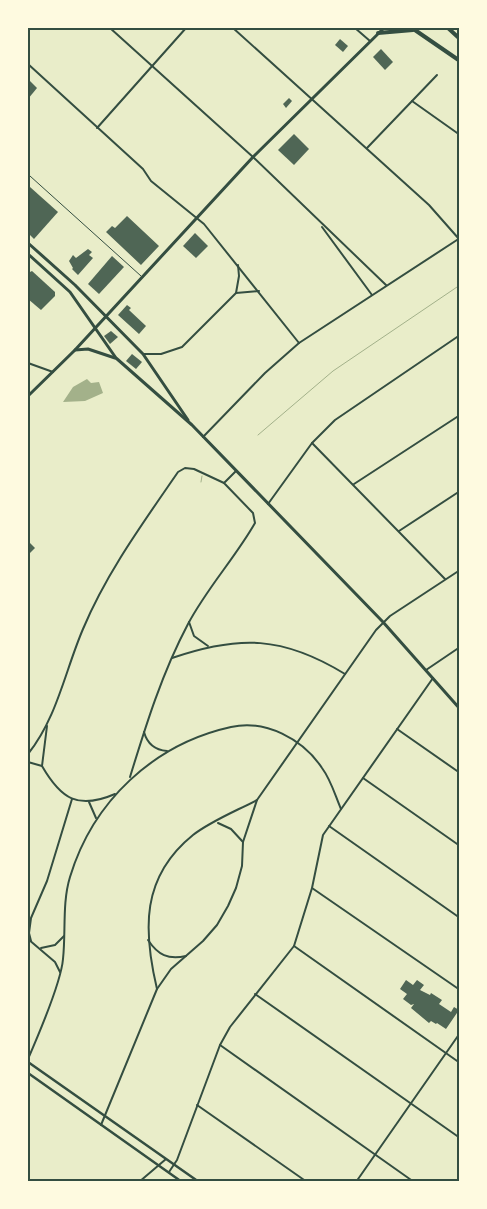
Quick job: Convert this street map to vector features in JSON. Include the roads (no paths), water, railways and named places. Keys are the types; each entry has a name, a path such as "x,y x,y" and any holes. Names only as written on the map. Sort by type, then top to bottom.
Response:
{"highway":[{"path":"448,28 460,38"},
{"path":"378,33 414,29 460,62"}],"main road":[{"path":"378,33 380,28"},
{"path":"28,396 75,350 253,157 384,28"},
{"path":"28,242 143,354 192,425"},
{"path":"28,254 70,292 116,358 203,436 383,622 460,709"},
{"path":"75,350 88,349 116,358"}],"street":[{"path":"110,28 253,157 386,285"},
{"path":"98,128 186,28"},
{"path":"203,436 265,372 299,343 459,239 439,214 233,28"},
{"path":"355,28 370,41"},
{"path":"28,64 143,169 152,181 197,218 238,264 299,343"},
{"path":"367,148 437,75"},
{"path":"412,100 460,134"},
{"path":"320,223 372,295"},
{"path":"143,354 161,354 182,347 236,293 239,276 238,264"},
{"path":"236,293 259,292"},
{"path":"268,504 312,443 348,410 460,335"},
{"path":"28,364 53,372"},
{"path":"354,484 460,415"},
{"path":"312,443 445,579"},
{"path":"28,754 47,724 83,629 103,587 125,550 178,472 185,468 194,469 224,483 253,513 256,520 189,622 155,696 130,777"},
{"path":"224,483 236,471"},
{"path":"399,531 460,491"},
{"path":"102,1125 157,989 171,968 217,925 227,908 236,888 242,866 243,842 257,800 383,622 460,570"},
{"path":"189,622 194,636 199,642 208,646"},
{"path":"172,658 208,646 230,642 269,644 296,649 317,657 345,674"},
{"path":"426,670 460,647"},
{"path":"169,1172 198,1105 220,1045 230,1027 294,946 312,888 321,839 433,678"},
{"path":"42,766 47,724"},
{"path":"199,1182 28,1060 61,973 70,877 97,820 130,777 169,750 204,734 247,725 270,729 298,743 323,768 341,809"},
{"path":"397,729 460,773"},
{"path":"144,732 153,747 169,750"},
{"path":"28,762 42,766 60,792 72,798 89,802 116,793"},
{"path":"363,778 460,846"},
{"path":"31,941 28,933 29,919 49,874 72,798"},
{"path":"157,989 147,938 148,915 154,890 167,864 180,847 195,834 257,800"},
{"path":"89,802 97,820"},
{"path":"216,822 231,829 243,842"},
{"path":"329,826 460,918"},
{"path":"312,888 460,990"},
{"path":"41,948 55,945 64,936"},
{"path":"28,938 55,962 61,973"},
{"path":"147,938 158,952 166,957 186,956"},
{"path":"294,946 460,1063"},
{"path":"255,994 460,1138"},
{"path":"356,1182 460,1033"},
{"path":"220,1045 414,1182"},
{"path":"28,1073 182,1182"},
{"path":"198,1105 307,1182"},
{"path":"139,1182 166,1159"}],"lane":[{"path":"30,176 142,277"}],"waterway":[{"path":"258,435 333,371 460,285"},
{"path":"201,482 202,476"}]}
